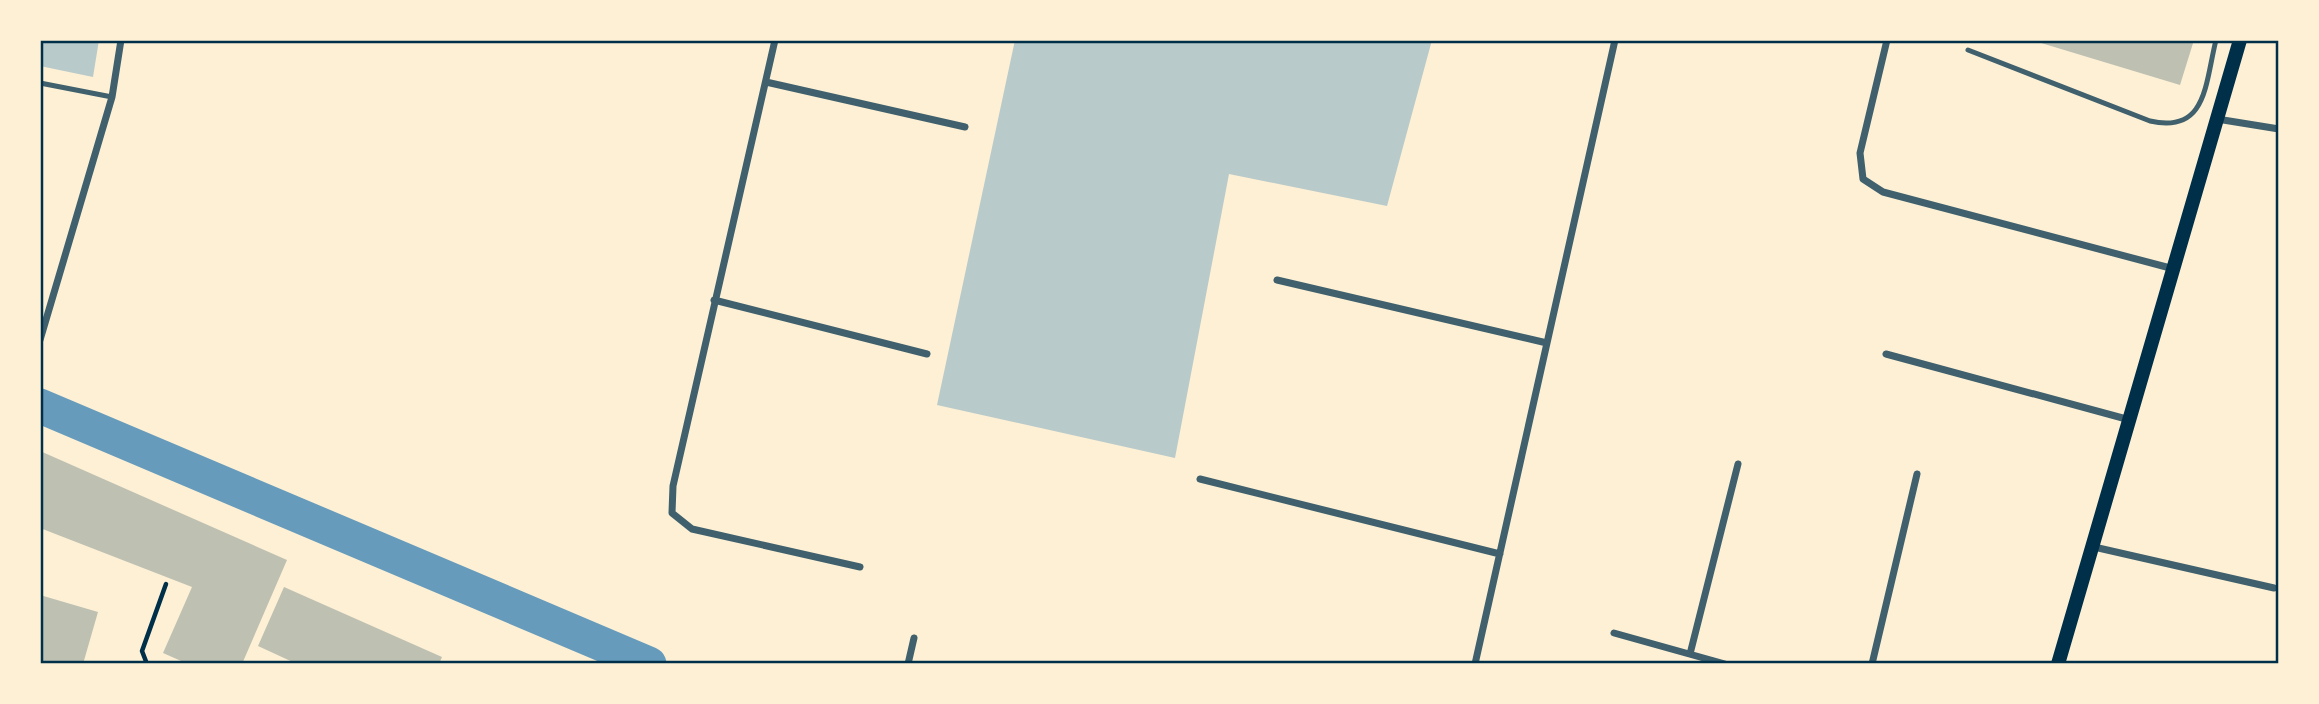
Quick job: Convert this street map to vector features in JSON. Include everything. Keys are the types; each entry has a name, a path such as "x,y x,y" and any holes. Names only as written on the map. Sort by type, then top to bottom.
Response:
{"main road":[{"path":"2058,664 2240,40"}],"street":[{"path":"40,340 112,97 121,40"},
{"path":"775,40 673,486 671,513 692,529 860,567"},
{"path":"1475,664 1615,40"},
{"path":"1887,40 1860,153 1863,179 1883,192 2174,269"},
{"path":"766,82 965,127"},
{"path":"2216,118 2279,129"},
{"path":"1277,279 1547,343"},
{"path":"714,300 927,354"},
{"path":"1886,354 2130,421"},
{"path":"1690,654 1738,464"},
{"path":"1871,664 1917,474"},
{"path":"1200,479 1500,554"},
{"path":"2094,547 2274,588"},
{"path":"1614,632 1725,664"},
{"path":"908,664 914,638"}],"lane":[{"path":"1968,50 2150,121 2170,126 2180,124 2193,114 2202,96 2216,40"},
{"path":"40,83 112,97"}],"path":[{"path":"147,664 142,651 166,584"}],"shaded area":[{"path":"40,40 99,40 93,77 40,66"},
{"path":"1015,40 1432,40 1387,206 1229,174 1175,458 937,405"}],"building":[{"path":"2031,40 2194,40 2180,85"},
{"path":"40,451 287,560 242,664 188,664 163,653 192,587 40,528"},
{"path":"284,587 442,657 439,664 297,664 258,646"},
{"path":"40,595 98,612 83,664 40,664"}],"waterway":[{"path":"40,406 649,664"}]}
